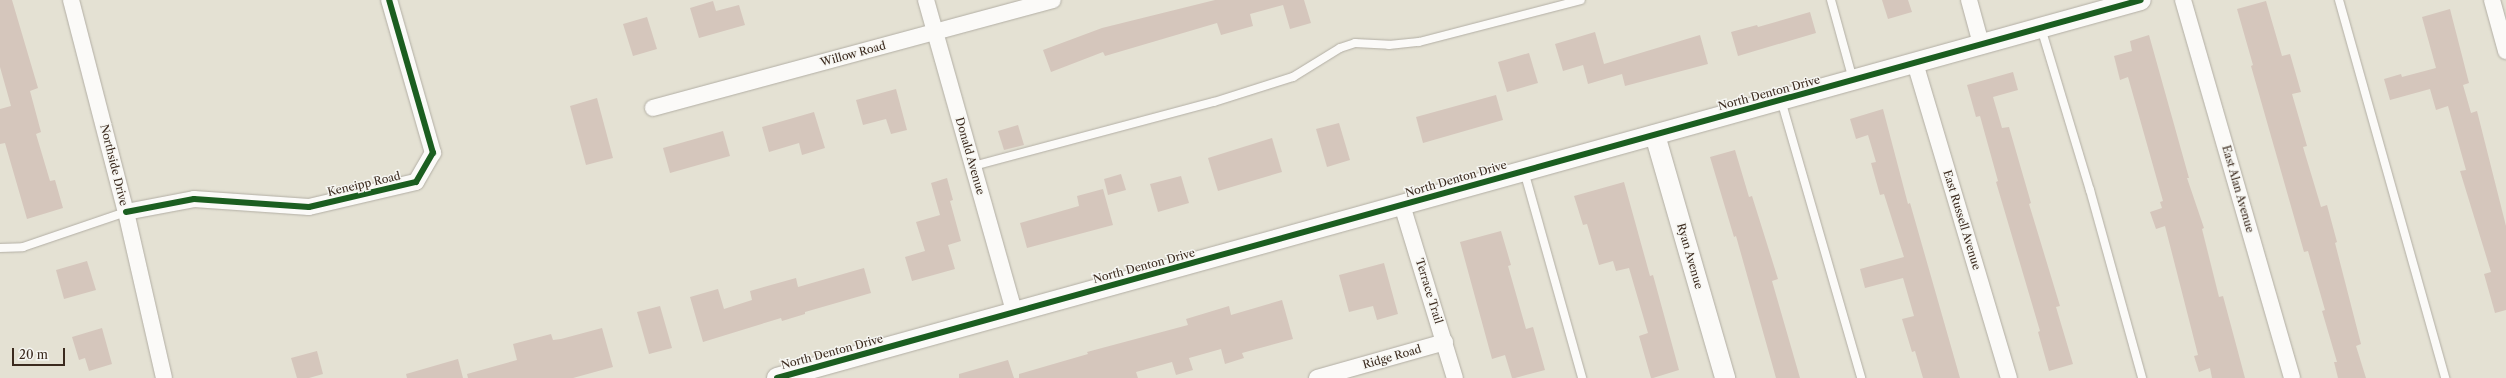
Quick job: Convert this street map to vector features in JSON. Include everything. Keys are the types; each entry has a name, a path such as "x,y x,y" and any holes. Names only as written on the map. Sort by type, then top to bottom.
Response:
{"street":[{"name":"Northside Drive","path":"71,0 126,212 164,378"},
{"name":"Keneipp Road","path":"126,212 194,199 310,208 416,182 433,153 389,0"},
{"name":"Donald Avenue","path":"926,0 1014,312"},
{"name":"Willow Road","path":"653,108 1054,0"},
{"path":"1969,0 1981,44"},
{"name":"North Denton Drive","path":"777,378 2041,28 2114,4 2141,0"},
{"name":"East Alan Avenue","path":"2183,0 2292,378"},
{"path":"2492,0 2506,51"},
{"name":"East Russell Avenue","path":"1915,63 2009,378"},
{"name":"Ryan Avenue","path":"1655,135 1725,378"},
{"name":"Terrace Trail","path":"1402,205 1455,378"},
{"name":"Ridge Road","path":"1317,378 1444,342"}],"lane":[{"path":"973,166 1214,102 1293,77 1340,48 1355,43 1389,45 1419,42 1581,0"},
{"path":"1831,0 1853,80"},
{"path":"2339,0 2445,378"},
{"path":"2041,28 2090,190 2142,378"},
{"path":"1782,100 1861,378"},
{"path":"1524,171 1582,378"},
{"path":"0,248 23,247 126,212"}],"building":[{"path":"0,0 12,0 38,88 30,91 41,132 36,134 50,181 55,180 63,208 27,219 5,143 0,144 0,109 11,106 0,67"},
{"path":"1215,0 1304,0 1311,23 1290,29 1283,5 1250,14 1253,26 1221,35 1217,23 1105,56 1103,52 1051,72 1043,50 1102,28"},
{"path":"1882,0 1908,0 1912,12 1888,19"},
{"path":"713,1 716,11 739,5 745,25 699,38 690,8"},
{"path":"2266,1 2282,56 2290,54 2301,92 2292,94 2307,146 2303,147 2321,207 2327,205 2337,242 2335,243 2361,344 2356,346 2366,378 2338,378 2334,362 2337,362 2322,311 2325,310 2308,251 2304,252 2251,66 2253,65 2237,9"},
{"path":"2450,9 2469,83 2463,85 2471,113 2477,111 2506,226 2506,310 2495,313 2484,274 2491,272 2460,171 2466,170 2448,106 2436,110 2430,89 2390,100 2384,79 2401,74 2402,77 2436,68 2422,17"},
{"path":"1810,12 1816,33 1738,56 1731,32 1757,25 1758,27"},
{"path":"647,17 657,49 633,56 623,24"},
{"path":"1595,32 1604,64 1700,35 1708,64 1625,86 1622,74 1588,84 1583,65 1563,71 1555,44"},
{"path":"2149,35 2189,178 2187,178 2204,228 2202,229 2219,297 2223,296 2245,378 2212,378 2210,368 2199,372 2194,356 2198,355 2165,226 2156,229 2150,212 2162,208 2160,202 2163,201 2128,77 2120,80 2114,56 2132,51 2130,41"},
{"path":"1529,53 1538,83 1507,92 1498,62"},
{"path":"2013,72 2018,90 1993,97 2002,128 2009,127 2031,203 2029,204 2060,306 2056,307 2073,364 2049,371 2038,332 2040,331 1996,182 1998,181 1980,116 1976,117 1967,85"},
{"path":"896,89 907,130 891,134 886,119 863,125 856,100"},
{"path":"1496,95 1503,120 1423,143 1416,117"},
{"path":"597,98 613,158 586,165 570,106"},
{"path":"1883,109 1908,204 1910,203 1960,378 1923,378 1915,351 1912,352 1902,319 1914,316 1903,278 1865,288 1860,269 1904,257 1884,194 1880,195 1871,163 1876,162 1868,135 1856,139 1850,119"},
{"path":"814,112 825,148 802,155 799,143 769,152 762,127"},
{"path":"1339,123 1350,160 1327,167 1316,129"},
{"path":"1018,125 1024,145 1004,150 998,131"},
{"path":"723,131 730,156 670,173 663,148"},
{"path":"1272,138 1282,172 1218,191 1208,158"},
{"path":"1735,150 1749,197 1752,196 1778,279 1772,281 1800,378 1776,378 1736,236 1734,237 1710,157"},
{"path":"1121,174 1126,190 1108,195 1104,179"},
{"path":"1181,176 1189,203 1158,212 1150,184"},
{"path":"947,178 953,200 950,201 961,241 948,245 955,269 912,281 905,257 925,251 916,222 940,215 931,183"},
{"path":"1624,182 1650,276 1653,275 1679,370 1653,378 1651,378 1639,336 1648,333 1629,268 1616,271 1613,261 1599,265 1587,224 1583,225 1574,196"},
{"path":"1103,189 1113,225 1027,248 1020,223 1079,206 1077,196"},
{"path":"1501,231 1511,265 1508,266 1526,329 1533,327 1545,370 1515,378 1512,378 1505,355 1492,359 1460,242"},
{"path":"87,261 96,290 64,299 56,270"},
{"path":"1384,263 1398,314 1377,320 1373,306 1349,312 1339,275"},
{"path":"864,268 871,293 805,312 805,314 782,321 781,318 703,342 690,297 718,289 724,309 752,300 750,291 796,278 798,287"},
{"path":"1282,300 1293,339 1242,353 1244,358 1225,364 1221,349 1189,358 1193,370 1176,375 1172,362 1136,372 1138,378 1019,378 1019,374 1088,354 1087,352 1188,325 1186,319 1229,306 1231,315"},
{"path":"660,306 672,348 649,354 637,312"},
{"path":"102,328 112,364 89,371 85,358 79,360 72,337"},
{"path":"602,328 613,367 573,378 468,378 467,374 517,360 513,344 551,334 553,340 561,339"},
{"path":"317,351 323,374 309,378 297,378 291,358"},
{"path":"458,359 463,378 407,378 406,374"},
{"path":"1008,360 1014,378 959,378 959,374"}],"cycle path":[{"path":"126,212 194,199 309,207 416,182 433,153 389,0"},
{"path":"777,378 2141,0"}]}
